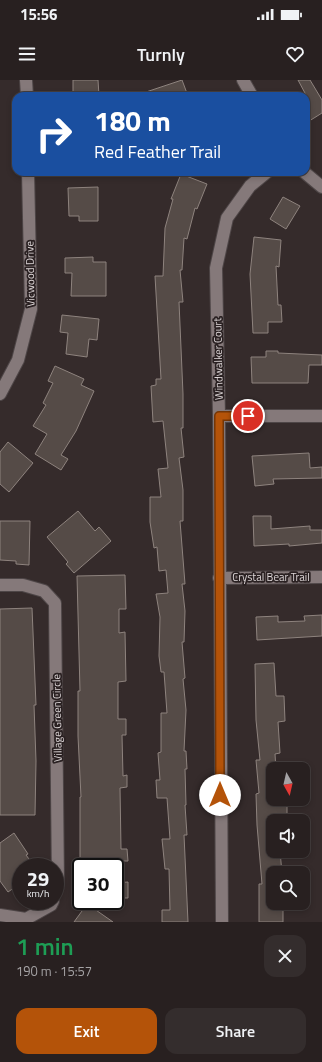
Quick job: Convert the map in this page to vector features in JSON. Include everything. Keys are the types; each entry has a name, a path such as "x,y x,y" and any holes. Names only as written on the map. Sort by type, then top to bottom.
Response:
{"street":[{"path":"26,80 26,92"},
{"path":"243,80 250,92"},
{"name":"Vicwood Drive","path":"0,394 18,360 31,310 28,176"},
{"name":"Windwalker Court","path":"222,922 219,416 216,268 227,218 250,186 262,176"},
{"path":"309,176 322,187"},
{"path":"219,416 322,416"},
{"name":"Crystal Bear Trail","path":"219,578 322,577"},
{"name":"Village Green Circle","path":"0,585 24,585 44,591 55,603 58,858"},
{"path":"0,915 26,920 43,910"}],"building":[{"path":"73,80 98,80 99,92 73,92"},
{"path":"182,80 186,92 146,92"},
{"path":"298,80 310,80 322,100 322,113 310,120 310,92 304,92"},
{"path":"180,176 186,176 207,184 197,209 195,208 187,239 184,238 182,270 180,270 183,302 179,302 183,394 183,428 181,428 184,457 179,458 183,490 183,521 180,521 185,584 182,584 185,611 184,642 182,642 186,710 184,751 186,751 187,769 185,769 185,805 187,835 184,835 188,922 162,922 162,910 170,910 169,869 165,869 162,839 170,839 167,798 157,798 156,780 160,780 158,753 161,752 161,713 167,713 164,672 161,672 159,656 160,617 156,594 168,593 166,570 159,571 157,547 154,548 150,522 150,497 161,497 158,469 168,468 163,421 153,422 151,386 156,385 156,379 161,379 155,276 163,276 165,228 173,199 171,199"},
{"path":"98,187 98,221 79,221 79,216 69,216 68,188"},
{"path":"283,197 300,206 286,229 270,219"},
{"path":"254,237 281,240 279,267 276,266 278,305 281,305 282,322 268,322 268,333 253,333 250,274"},
{"path":"93,257 93,262 106,262 106,296 71,296 72,273 65,273 65,258"},
{"path":"62,315 99,319 97,340 89,339 87,357 66,354 68,333 60,332"},
{"path":"266,351 322,355 322,365 309,365 308,383 252,383 251,357 266,357"},
{"path":"55,366 84,379 81,385 94,391 76,431 61,455 68,459 61,470 35,454 47,434 33,426 46,405 43,403 53,383 48,381"},
{"path":"8,442 33,463 9,492 0,484 0,452"},
{"path":"309,453 310,468 322,467 322,478 273,479 274,484 255,486 252,456"},
{"path":"78,511 95,531 99,527 111,541 74,573 66,564 68,562 47,537"},
{"path":"253,516 271,516 271,529 310,526 310,530 322,530 322,543 289,546 289,544 254,546"},
{"path":"0,521 30,521 29,565 16,564 16,561 0,560"},
{"path":"125,575 126,609 119,609 119,633 125,632 126,681 118,682 118,719 126,719 126,735 122,735 123,776 127,775 127,787 120,788 121,849 127,849 128,861 124,861 124,858 80,858 81,797 78,736 78,691 80,691 77,576"},
{"path":"32,608 36,705 34,705 36,761 35,815 0,815 0,609"},
{"path":"322,615 322,636 257,640 256,617 278,616 278,622 305,621 304,616"},
{"path":"274,663 276,696 284,696 285,721 278,722 280,753 275,754 276,762 266,762 266,806 287,806 287,814 266,814 266,858 281,858 281,866 266,866 266,910 283,910 283,922 259,922 259,884 262,884 256,794 259,793 256,760 260,760 256,720 255,664"},
{"path":"14,833 28,854 26,855 28,858 12,858 12,889 8,892 0,881 0,843"},
{"path":"124,882 128,882 128,898 124,898"},
{"path":"96,910 113,922 74,922 82,911"}],"route":[{"path":"220,795 219,416 248,416"}]}
